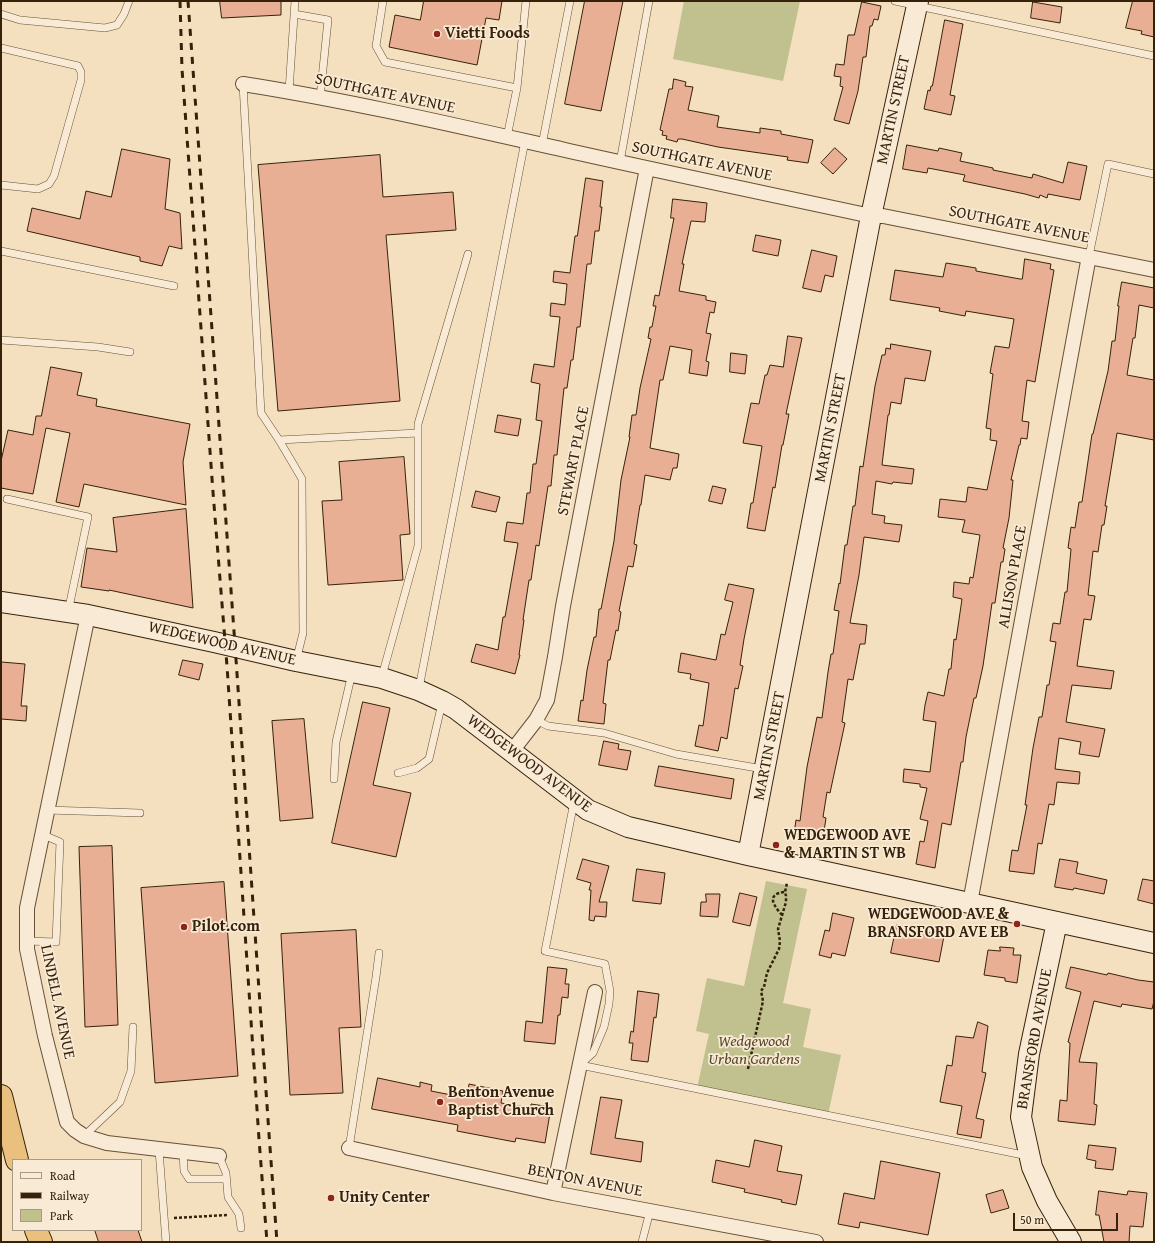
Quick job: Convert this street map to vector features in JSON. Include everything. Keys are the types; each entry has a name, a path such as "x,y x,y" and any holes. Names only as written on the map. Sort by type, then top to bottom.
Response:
{"highway":[{"path":"1,1096 17,1159"},
{"path":"1,1150 12,1175"},
{"path":"36,1231 41,1242"}],"main road":[{"name":"MARTIN STREET","path":"748,855 871,216 917,3"},
{"name":"WEDGEWOOD AVENUE","path":"1,602 88,615 296,661 382,678 418,690 456,709 588,810 628,826 748,855 1154,943"},
{"name":"BRANSFORD AVENUE","path":"1057,922 1029,1054 1022,1117 1032,1167 1047,1201 1071,1242"}],"street":[{"name":"SOUTHGATE AVENUE","path":"243,84 289,91 871,216 883,216 1154,270"},
{"name":"STEWART PLACE","path":"512,751 536,720 547,700 556,657 564,598 647,168"},
{"name":"ALLISON PLACE","path":"970,903 1089,256"},
{"name":"LINDELL AVENUE","path":"88,615 46,810 27,908 27,949 45,1036 67,1122 75,1130 84,1136 107,1143 219,1156"},
{"path":"553,1193 594,992"},
{"name":"BENTON AVENUE","path":"349,1148 553,1193 816,1242"}],"lane":[{"path":"1,14 20,20 105,28 117,25 124,14 129,1"},
{"path":"289,91 295,1"},
{"path":"383,1 376,46 385,62 517,88"},
{"path":"507,137 517,88 526,1"},
{"path":"542,145 570,1"},
{"path":"620,162 649,1"},
{"path":"895,1 917,3 1154,56"},
{"path":"294,14 328,20 320,98"},
{"path":"1,48 78,66 81,72 81,80 54,176 49,184 38,189 1,184"},
{"path":"243,84 261,413 302,479 304,633 296,661"},
{"path":"418,690 525,141"},
{"path":"1089,256 1108,164 1154,174"},
{"path":"1,251 174,286"},
{"path":"382,678 418,546 418,424 468,254"},
{"path":"1,340 98,347 130,352"},
{"path":"279,440 418,433"},
{"path":"7,499 88,517 68,612"},
{"path":"334,779 336,742 352,672"},
{"path":"398,773 417,768 429,759 442,701"},
{"path":"536,720 548,726 604,733 676,754 765,769"},
{"path":"574,800 545,951 605,964 610,991 609,1004 604,1026 593,1053 580,1065"},
{"path":"46,810 140,813"},
{"path":"27,941 56,942 60,842 42,834"},
{"path":"349,1148 379,953"},
{"path":"84,1136 120,1102 131,1071 132,1027"},
{"path":"580,1065 1030,1157"},
{"path":"159,1150 166,1242"},
{"path":"183,1152 184,1171 189,1179 226,1179"},
{"path":"219,1156 226,1173 228,1197 239,1214 241,1228"},
{"path":"642,1242 650,1211"}],"path":[{"path":"748,1069 763,1001 761,991 764,988 767,973 779,949 780,941 778,929 786,902 786,883"},
{"path":"782,915 773,905 772,900 774,896 785,892"},
{"path":"164,1218 239,1214"}],"green space":[{"path":"684,1 800,1 783,81 673,59"},
{"name":"Wedgewood Urban Gardens","path":"766,881 807,889 783,1003 811,1009 803,1047 841,1055 828,1115 697,1088 709,1034 696,1031 707,978 744,986"}],"building":[{"path":"220,1 281,1 281,15 222,18"},
{"name":"Vietti Foods","path":"424,1 502,1 499,20 486,18 477,65 389,47 395,15 420,20"},
{"path":"585,1 623,1 601,111 565,104"},
{"path":"1133,1 1154,1 1154,37 1141,34 1142,31 1126,28"},
{"path":"862,2 881,6 878,20 874,19 872,26 870,26 866,57 863,57 858,91 849,124 834,120 843,87 840,86 841,77 834,76 836,64 844,65 848,35 854,35"},
{"path":"1033,2 1062,7 1060,23 1031,18"},
{"path":"945,20 963,24 950,95 955,96 951,115 924,109 928,90 930,91 932,86"},
{"path":"674,79 686,82 685,86 693,87 688,110 719,116 717,127 760,133 760,128 781,131 781,134 813,140 808,163 787,160 788,157 718,147 682,139 678,139 677,142 666,139 667,136 662,135 663,131 660,130 669,89 672,89"},
{"path":"907,145 938,151 939,148 962,153 960,161 1032,178 1033,174 1063,183 1068,162 1087,166 1080,200 1048,194 1047,198 1040,195 1039,198 963,181 965,175 928,168 927,173 903,169"},
{"path":"835,148 847,159 833,174 821,163"},
{"path":"122,149 170,159 165,209 180,213 182,249 169,246 162,266 140,261 140,257 27,231 32,208 80,219 86,191 111,197"},
{"path":"380,155 383,197 453,192 456,230 386,235 400,401 278,411 258,165"},
{"path":"586,178 603,181 599,231 595,231 591,264 587,264 580,327 577,327 573,360 571,360 567,388 564,388 557,455 554,455 551,486 548,486 539,546 536,545 531,580 529,580 520,655 515,674 471,662 476,644 498,650 518,543 504,541 507,522 523,524 527,493 530,493 533,464 536,464 542,421 536,420 540,384 531,382 534,364 554,367 560,317 550,316 551,303 565,305 567,284 553,282 554,271 570,273 575,236 577,236"},
{"path":"673,199 707,203 705,222 691,221 682,264 684,264 679,291 706,296 706,300 716,302 714,313 710,312 706,333 711,334 706,361 709,362 707,376 689,373 692,350 670,346 663,380 660,380 650,448 679,454 677,468 673,468 670,480 645,475 634,544 637,545 633,567 628,566 619,611 621,612 618,631 616,630 610,660 608,660 603,703 606,704 604,724 578,721 594,637 596,637 599,609 601,609 614,541 621,480 630,437 632,415 636,415 640,388 651,339 648,338 650,327 652,327 656,306 653,306 655,295 659,296 674,218 671,218"},
{"path":"756,235 781,240 778,256 753,251"},
{"path":"812,250 837,256 833,277 825,275 821,292 803,288"},
{"path":"1025,259 1051,264 1050,269 1054,270 1035,382 1027,380 1022,421 1029,422 1027,439 1021,438 1011,480 1013,480 1009,518 1003,548 1005,549 1003,562 1001,562 995,603 992,603 983,666 976,698 974,698 966,737 963,762 961,762 951,825 942,823 935,868 916,864 920,841 924,842 928,821 920,819 927,788 920,787 920,784 903,782 904,769 930,772 936,722 923,720 925,705 928,692 944,696 949,669 951,669 954,639 956,640 962,599 953,597 954,582 969,584 970,577 973,578 980,535 962,532 965,520 938,517 940,499 966,502 968,487 987,490 997,441 990,440 991,429 986,428 993,374 990,373 995,346 1009,348 1014,319 966,311 965,316 939,311 940,308 890,300 895,270 943,277 946,263 976,268 976,271 1022,279"},
{"path":"1122,282 1154,288 1154,308 1139,305 1135,338 1133,338 1127,375 1154,380 1154,440 1117,433 1105,506 1107,506 1104,525 1102,525 1098,552 1093,551 1088,595 1095,596 1091,620 1084,619 1077,666 1114,671 1111,689 1072,685 1066,722 1105,729 1099,757 1079,754 1081,742 1059,738 1055,769 1080,772 1079,784 1057,782 1054,805 1049,804 1042,844 1038,843 1034,874 1009,871 1012,850 1018,851 1027,805 1025,805 1033,748 1039,717 1042,717 1047,685 1049,685 1056,642 1050,641 1053,623 1060,624 1065,592 1067,592 1071,549 1068,548 1071,527 1075,528 1079,502 1082,502 1092,434 1108,371 1112,341 1115,341"},
{"path":"788,336 802,338 786,414 789,414 775,488 773,487 765,531 747,528 751,503 753,503 762,446 743,443 751,403 759,404 765,375 767,375 770,365 783,367"},
{"path":"891,344 931,351 925,381 905,378 901,404 891,402 888,415 882,465 914,469 912,484 893,482 892,484 876,481 872,514 885,516 884,523 902,525 899,542 864,537 850,623 867,625 865,644 860,644 853,680 848,679 842,722 845,723 830,793 827,792 823,817 826,818 823,838 794,834 796,820 800,821 807,767 817,717 822,718 828,672 831,654 833,654 839,611 834,610 839,583 840,584 845,545 847,545 853,506 855,506 860,466 863,467 875,386 882,355 885,355 886,348 890,349"},
{"path":"731,353 747,355 745,374 730,372"},
{"path":"51,367 82,373 77,395 97,399 96,406 190,424 183,462 186,505 84,484 79,507 56,502 70,433 46,428 33,494 1,488 1,461 8,430 33,435 36,416 41,416"},
{"path":"498,415 521,419 518,436 495,432"},
{"path":"404,457 410,534 400,535 403,580 328,585 322,501 342,500 339,462"},
{"path":"713,486 726,489 722,504 709,501"},
{"path":"476,491 500,497 496,512 472,507"},
{"path":"186,509 193,608 109,590 81,587 87,548 117,552 113,518"},
{"path":"729,584 754,589 740,665 743,666 738,689 735,688 727,739 721,737 718,751 695,746 699,725 703,726 709,683 690,679 691,674 678,672 681,653 716,660 721,634 725,635 733,602 725,600"},
{"path":"183,660 203,664 199,680 179,675"},
{"path":"1,662 25,664 21,706 27,706 26,721 1,719"},
{"path":"363,702 390,708 373,785 411,793 396,857 332,843"},
{"path":"304,719 313,818 280,821 272,721"},
{"path":"604,741 619,744 618,749 631,751 627,770 599,765"},
{"path":"659,766 734,779 731,799 655,786"},
{"path":"112,846 118,1025 85,1027 79,847"},
{"path":"583,859 609,866 599,902 607,902 606,917 595,916 594,921 589,920 591,890 589,890 591,883 577,879"},
{"path":"1060,859 1078,862 1076,873 1107,880 1104,894 1074,888 1073,890 1055,887"},
{"path":"637,869 665,873 661,904 633,901"},
{"path":"1143,879 1154,881 1154,904 1138,900"},
{"path":"224,882 238,1076 155,1083 141,888"},
{"path":"740,893 757,897 750,926 733,922"},
{"path":"706,894 720,894 718,917 700,916 701,902 706,902"},
{"path":"833,913 854,918 845,956 832,953 831,958 819,955 825,930 829,931"},
{"path":"897,925 944,936 939,962 891,953"},
{"path":"356,930 361,1027 339,1028 343,1093 290,1095 281,934"},
{"path":"1000,947 1014,948 1013,955 1021,955 1017,983 1005,981 1005,978 984,975 988,950 1000,951"},
{"path":"548,967 567,969 565,984 569,984 568,998 562,997 560,1015 558,1015 555,1044 524,1041 526,1021 542,1023"},
{"path":"1071,967 1107,975 1108,973 1154,982 1154,1001 1152,1009 1122,1004 1121,1007 1094,1001 1079,1062 1097,1063 1094,1104 1097,1105 1095,1125 1058,1121 1060,1100 1067,1101 1070,1043 1068,1042 1081,992 1066,988"},
{"path":"638,991 659,994 656,1018 654,1017 648,1062 631,1060 633,1043 629,1043 631,1031 633,1032"},
{"path":"978,1022 988,1026 982,1072 986,1073 976,1118 984,1120 981,1138 957,1134 962,1106 940,1102 947,1065 952,1066 956,1036 973,1038"},
{"path":"378,1078 420,1087 420,1082 432,1085 431,1091 467,1098 469,1084 503,1091 501,1103 531,1108 531,1104 551,1107 545,1143 516,1138 515,1142 457,1131 458,1125 372,1109"},
{"path":"601,1097 622,1100 615,1138 643,1142 641,1162 591,1154"},
{"path":"755,1140 782,1146 777,1171 802,1175 796,1205 781,1202 782,1200 744,1192 745,1189 712,1182 716,1160 749,1167"},
{"path":"1089,1145 1116,1148 1113,1170 1095,1168 1096,1161 1087,1159"},
{"path":"881,1161 940,1173 928,1235 860,1222 859,1228 838,1224 844,1193 874,1199"},
{"path":"1003,1190 1009,1208 991,1213 986,1195"},
{"path":"1099,1191 1127,1195 1128,1191 1147,1193 1143,1227 1130,1226 1129,1242 1104,1242 1099,1215 1096,1215"},
{"path":"95,1231 138,1231 142,1242 99,1242"}],"railway":[{"path":"180,1 182,69 227,666 267,1242"},
{"path":"188,1 277,1242"}],"place":[{"name":"Vietti Foods","path":"437,34"},
{"name":"WEDGEWOOD AVE & MARTIN ST WB","path":"776,845"},
{"name":"WEDGEWOOD AVE & BRANSFORD AVE EB","path":"1017,924"},
{"name":"Pilot.com","path":"184,927"},
{"name":"Benton Avenue Baptist Church","path":"440,1102"},
{"name":"Unity Center","path":"331,1198"}]}
